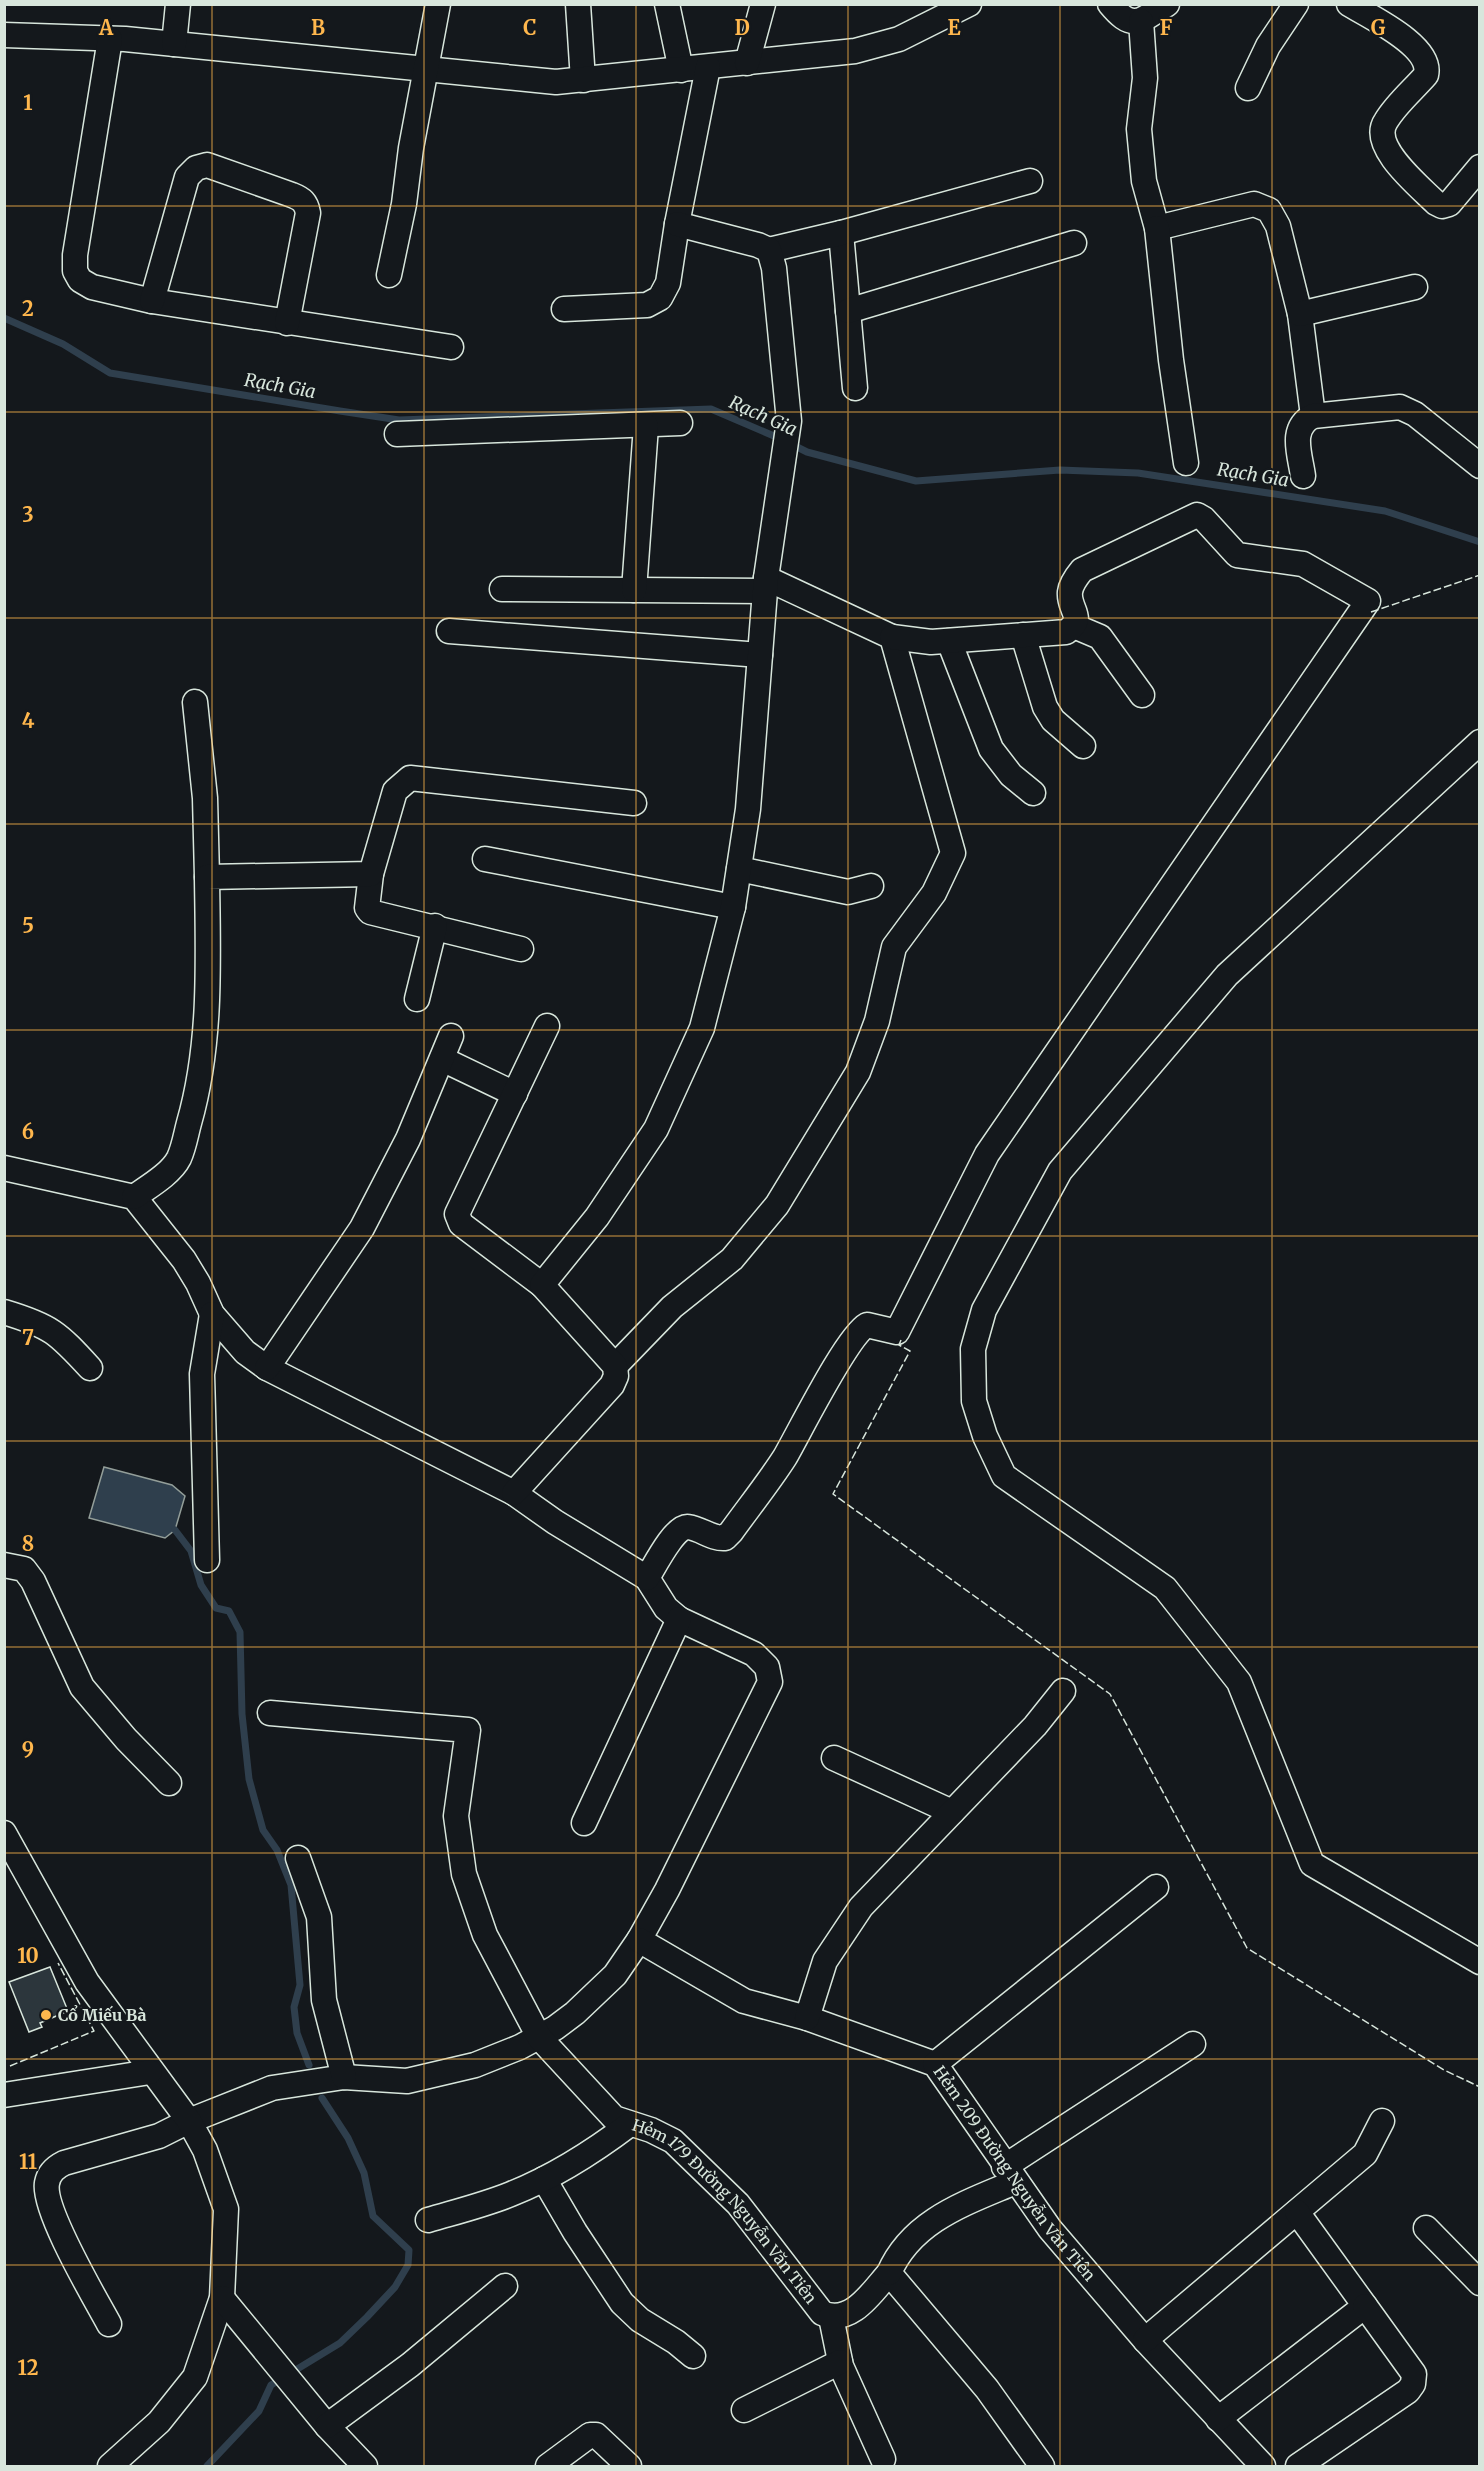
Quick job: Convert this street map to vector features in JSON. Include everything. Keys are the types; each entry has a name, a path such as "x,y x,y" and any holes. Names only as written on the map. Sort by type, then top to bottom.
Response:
{"street":[{"path":"174,44 178,4"},
{"path":"389,274 428,70 438,4"},
{"path":"578,4 583,80"},
{"path":"666,4 681,70"},
{"path":"747,63 763,4"},
{"path":"4,35 174,44 556,82 855,51 899,39 969,4"},
{"path":"1110,4 1122,19 1130,23 1141,21 1167,4"},
{"path":"1248,88 1268,46 1296,4"},
{"path":"1350,4 1406,38 1424,58 1428,68 1426,75 1385,122 1382,138 1391,158 1436,203 1442,206 1449,204 1479,167"},
{"path":"1141,21 1144,78 1139,129 1144,181 1157,228 1171,360 1186,463"},
{"path":"110,39 75,271 80,280 92,287 152,301 451,347"},
{"path":"564,309 647,305 660,298 668,283 677,224 708,67"},
{"path":"152,301 187,177 196,168 207,165 303,199 307,206 308,213 287,323"},
{"path":"677,224 769,250 841,233 1030,181"},
{"path":"1157,228 1254,204 1269,210 1278,226 1300,314 1313,416"},
{"path":"841,233 855,388"},
{"path":"848,311 1074,243"},
{"path":"542,1285 597,1217 656,1129 702,1028 733,907 748,809 766,585 789,421 774,268 769,250"},
{"path":"1300,314 1415,287"},
{"path":"1303,476 1297,431 1302,421 1313,416 1400,407 1415,414 1479,466"},
{"path":"397,434 680,423"},
{"path":"634,590 646,426"},
{"path":"502,589 634,590 766,585 892,637 931,642 1066,632 1074,626 1077,620 1070,593 1075,579 1082,570 1197,515 1204,519 1238,555 1303,564 1368,601 987,1154 897,1332 867,1325 863,1327 848,1348 783,1460 731,1532 725,1538 718,1539 688,1527 682,1528 675,1534 647,1578"},
{"path":"1074,626 1100,637 1142,695"},
{"path":"448,631 760,655"},
{"path":"1023,635 1045,707 1053,720 1083,746"},
{"path":"615,1366 672,1307 732,1259 777,1205 858,1072 877,1021 894,947 934,892 953,853 892,637"},
{"path":"949,641 991,749 1011,775 1033,793"},
{"path":"134,1197 161,1177 178,1160 194,1104 204,1052 208,992 205,798 195,702"},
{"path":"1479,742 1227,975 1060,1171 984,1310 973,1349 974,1401 985,1436 1004,1476 1165,1588 1239,1682 1312,1863 1479,1962"},
{"path":"521,949 370,912 367,908 371,874 395,791 410,778 634,803"},
{"path":"485,859 733,907"},
{"path":"739,869 848,892 871,886"},
{"path":"207,877 371,874"},
{"path":"417,999 435,927"},
{"path":"514,1493 612,1385 616,1376 615,1366 542,1285 457,1219 457,1214 547,1026"},
{"path":"267,1368 362,1228 408,1139 452,1036"},
{"path":"442,1059 514,1094"},
{"path":"4,1168 134,1197 184,1260 198,1283 212,1314 245,1352 267,1368 310,1387 514,1493 555,1522 647,1578 655,1593 679,1619 754,1654 767,1667 770,1682 682,1860 639,1940 615,1975 576,2013 540,2037 475,2065 407,2081 344,2077 272,2088 189,2121 159,2136 64,2163 53,2169 46,2184 50,2204 68,2247 109,2324"},
{"path":"4,1312 35,1321 58,1334 90,1368"},
{"path":"207,1560 202,1374 212,1314"},
{"path":"4,1565 24,1569 33,1581 82,1687 126,1739 169,1783"},
{"path":"584,1823 679,1619"},
{"path":"807,2018 825,1961 861,1907 1035,1726 1063,1691"},
{"name":"Hẻm 179 Đường Nguyễn Văn Tiên","path":"270,1713 468,1730 456,1816 464,1874 485,1935 540,2037 614,2118 651,2130 673,2141 738,2204 822,2313 831,2317 853,2311 890,2273 895,2261 931,2221 1010,2175 1193,2044"},
{"path":"834,1758 952,1812"},
{"path":"4,1833 87,1982 150,2072 172,2096 189,2121 205,2150 226,2209 222,2298 195,2377 159,2422 110,2466"},
{"path":"298,1858 319,1917 324,2000 344,2077"},
{"path":"935,2064 1156,1887"},
{"name":"Hẻm 209 Đường Nguyễn Văn Tiên","path":"639,1940 744,2001 807,2018 935,2064 1010,2175 1050,2229 1145,2340 1263,2466"},
{"path":"4,2095 150,2072"},
{"path":"1145,2340 1365,2154 1383,2121"},
{"path":"428,2220 510,2195 544,2179 602,2145 630,2124"},
{"path":"544,2179 574,2232 622,2302 640,2319 693,2356"},
{"path":"1297,2212 1414,2374 1413,2384 1408,2391 1298,2466"},
{"path":"1426,2228 1479,2283"},
{"path":"890,2273 987,2390 1042,2466"},
{"path":"327,2426 410,2366 505,2286"},
{"path":"222,2298 361,2465"},
{"path":"1218,2419 1365,2306"},
{"path":"831,2317 840,2362 883,2459"},
{"path":"744,2410 840,2362"},
{"path":"548,2466 590,2435 596,2435 629,2466"}],"water":[{"path":"104,1467 172,1485 185,1496 175,1530 165,1538 89,1518"}],"building":[{"path":"50,1967 68,2011 40,2023 42,2027 29,2032 9,1982"}],"waterway":[{"name":"Rạch Gia","path":"4,318 63,344 110,373 340,411 399,420 711,409 781,439"},
{"name":"Rạch Gia","path":"791,444 807,452 916,481 1060,470 1138,473 1385,511 1480,542"},
{"path":"175,1530 191,1551 201,1585 216,1608 229,1611 240,1632 242,1714 249,1779 263,1830 277,1850 291,1885 300,1985 294,2007 297,2033 309,2065"},
{"path":"207,2466 259,2411 271,2385 340,2343 395,2287 408,2265 409,2250 373,2216 364,2173 348,2138 322,2098"}],"fence":[{"path":"1371,612 1480,575"},
{"path":"901,1340 899,1345 910,1351 833,1494 1110,1694 1247,1948 1444,2070 1480,2087"},
{"path":"10,2066 94,2031 58,1963"}],"place":[{"name":"Cổ Miếu Bà","path":"46,2015"}]}
